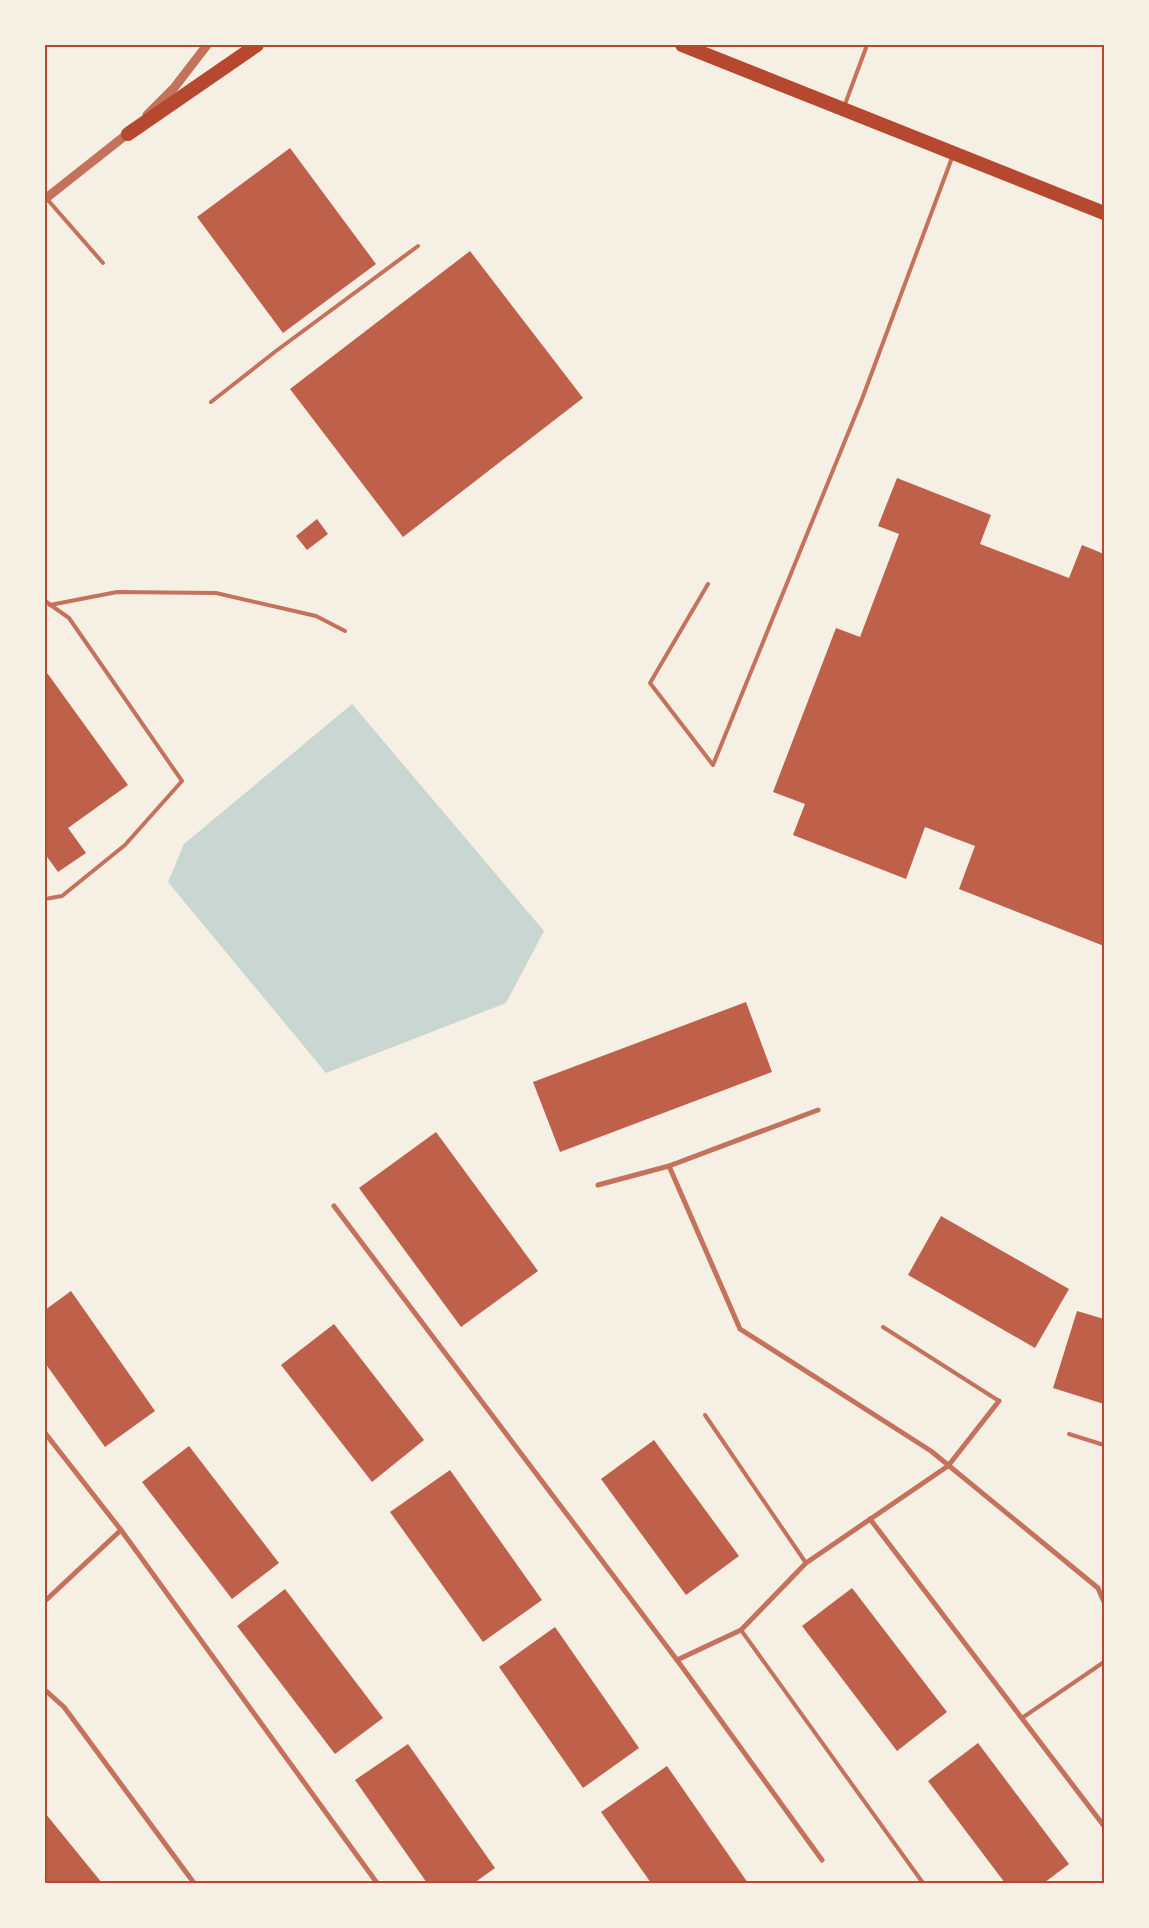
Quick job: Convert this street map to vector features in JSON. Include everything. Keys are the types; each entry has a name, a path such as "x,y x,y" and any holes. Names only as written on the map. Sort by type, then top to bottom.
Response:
{"highway":[{"path":"128,134 257,45"},
{"path":"682,45 1104,212"}],"street":[{"path":"45,198 128,134 174,88 207,45"},
{"path":"598,1185 669,1166 818,1110"},
{"path":"669,1166 740,1329 931,1451 1098,1588 1104,1602"},
{"path":"334,1206 677,1660 822,1860"},
{"path":"677,1660 741,1630 806,1562 948,1466 999,1401"},
{"path":"45,1433 121,1530 377,1883"},
{"path":"870,1519 1104,1826"},
{"path":"45,1601 121,1530"},
{"path":"45,1690 64,1707 194,1883"}],"lane":[{"path":"844,109 867,45"},
{"path":"708,584 650,683 713,765 862,399 954,153"},
{"path":"45,198 103,262"},
{"path":"211,402 276,351 418,246"},
{"path":"50,605 117,592 216,594 316,616 345,630"},
{"path":"45,601 69,618 182,781 125,845 62,896 45,899"},
{"path":"883,1327 999,1401"},
{"path":"705,1415 806,1562"},
{"path":"1069,1434 1104,1445"},
{"path":"1098,1588 1104,1585"},
{"path":"741,1630 923,1883"},
{"path":"1022,1718 1104,1662"}],"shaded area":[{"path":"352,704 544,931 506,1003 326,1073 168,882 184,844"}],"building":[{"path":"290,148 376,264 283,333 197,217"},
{"path":"470,251 583,398 403,537 290,389"},
{"path":"897,478 991,515 980,544 1069,578 1082,545 1104,554 1104,946 959,889 975,846 925,827 906,879 793,835 805,804 773,792 836,628 860,637 899,534 878,526"},
{"path":"317,519 328,534 307,550 296,536"},
{"path":"45,670 128,785 68,828 86,853 58,872 45,854"},
{"path":"746,1002 772,1072 560,1152 533,1082"},
{"path":"436,1132 538,1271 461,1327 359,1188"},
{"path":"941,1216 1069,1289 1035,1348 908,1275"},
{"path":"71,1291 155,1411 105,1447 45,1363 45,1310"},
{"path":"1077,1311 1104,1319 1104,1404 1053,1388"},
{"path":"334,1324 424,1440 372,1482 281,1365"},
{"path":"654,1440 739,1556 686,1595 601,1479"},
{"path":"189,1446 279,1563 232,1599 142,1482"},
{"path":"450,1470 542,1600 483,1642 390,1512"},
{"path":"852,1588 947,1712 897,1751 802,1626"},
{"path":"285,1589 383,1718 335,1754 237,1626"},
{"path":"555,1627 639,1748 583,1788 499,1667"},
{"path":"978,1743 1069,1864 1044,1883 1005,1883 928,1781"},
{"path":"408,1744 495,1868 474,1883 427,1883 355,1780"},
{"path":"667,1766 748,1883 651,1883 601,1812"},
{"path":"45,1813 102,1883 45,1883"}]}
